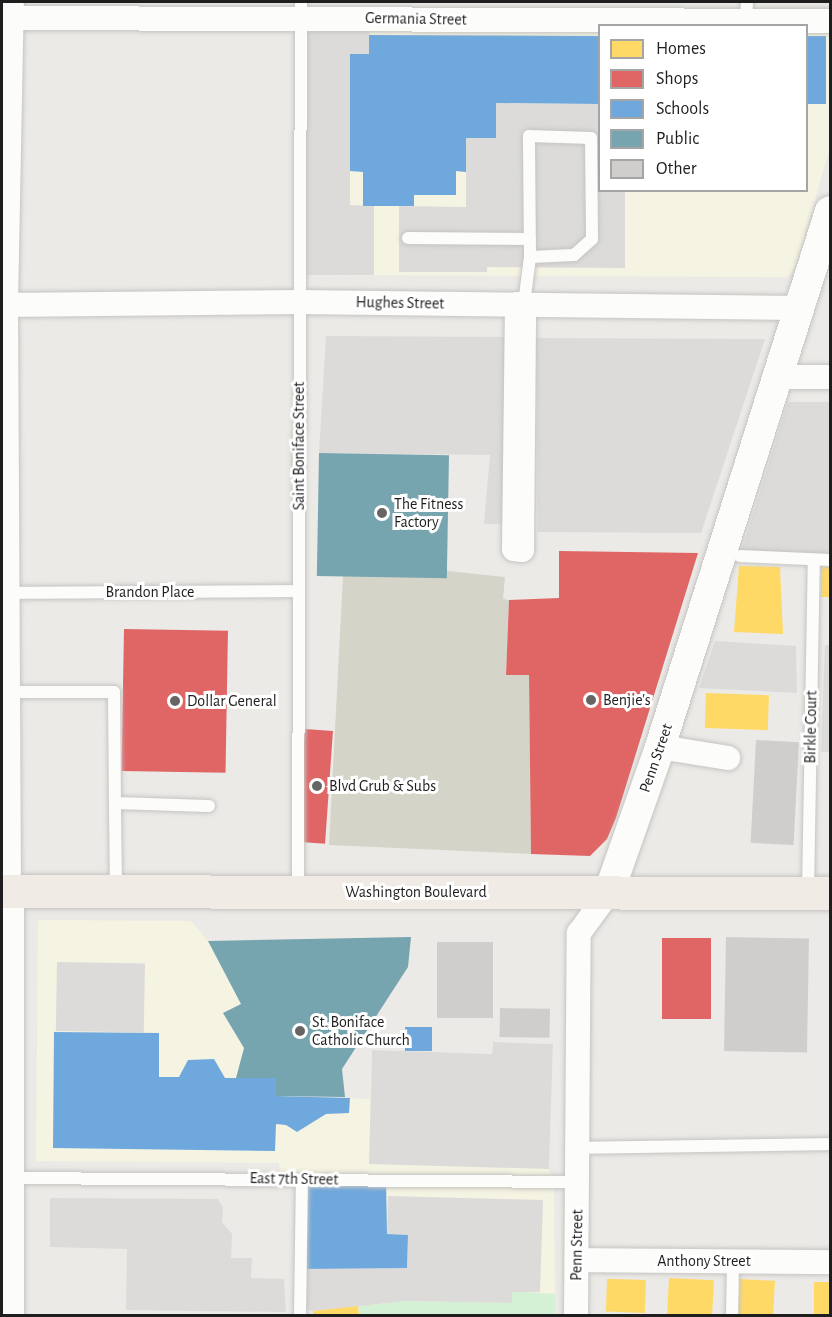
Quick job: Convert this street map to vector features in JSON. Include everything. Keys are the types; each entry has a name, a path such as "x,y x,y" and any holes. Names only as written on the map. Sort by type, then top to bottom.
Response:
{"main road":[{"name":"Washington Boulevard","path":"5,891 819,893"}],"street":[{"name":"Germania Street","path":"9,12 746,11 831,21"},
{"path":"9,12 4,305 6,593 10,692 5,891 9,1316"},
{"name":"Penn Street","path":"576,1316 579,933 609,892 660,747 831,211"},
{"name":"Hughes Street","path":"4,305 299,302 799,308"},
{"path":"520,304 522,550 514,549 520,304"},
{"path":"777,376 831,377"},
{"path":"660,747 728,758"},
{"name":"Anthony Street","path":"577,1260 831,1262"}],"lane":[{"name":"Saint Boniface Street","path":"298,891 301,10"},
{"path":"520,304 530,257 529,136 591,138 592,239 574,255 530,257"},
{"path":"408,238 530,239"},
{"path":"740,556 831,560"},
{"name":"Birkle Court","path":"814,560 819,893"},
{"name":"Brandon Place","path":"6,593 299,591"},
{"path":"10,692 114,692 116,891"},
{"path":"116,803 209,806"},
{"path":"578,1148 831,1144"},
{"name":"East 7th Street","path":"9,1178 578,1182"},
{"path":"300,1316 302,1179"},
{"path":"732,1316 733,1262"}],"shaded area":[{"path":"301,18 598,26 598,192 808,192 808,27 830,27 830,147 796,266 787,277 300,275"},
{"path":"301,18 370,18 369,54 350,54 350,205 374,206 374,275 300,275"},
{"path":"496,103 598,104 598,192 625,192 625,268 487,267 487,272 399,272 399,206 466,207 466,138 496,138"},
{"path":"326,336 510,337 511,524 484,524 490,455 319,453"},
{"path":"536,338 765,339 701,533 538,532"},
{"path":"788,402 830,402 830,560 740,556"},
{"path":"448,571 505,577 503,599 509,600 506,674 529,675 531,854 329,845 343,576"},
{"path":"715,641 796,646 797,693 699,688"},
{"path":"825,645 830,645 830,752 821,752"},
{"path":"38,920 191,921 208,941 241,1004 223,1013 276,1096 370,1099 372,1050 492,1054 493,1042 553,1044 549,1169 554,1182 555,1315 359,1315 358,1306 406,1300 408,1235 387,1234 386,1181 280,1179 279,1163 36,1161"},
{"path":"57,962 145,964 144,1033 56,1031"},
{"path":"493,1042 553,1044 549,1169 369,1164 372,1050 492,1054"},
{"path":"388,1196 543,1200 540,1292 512,1292 512,1303 406,1301 313,1311 300,1308 300,1269 407,1268 408,1235 387,1234"},
{"path":"50,1198 218,1199 223,1208 222,1222 232,1234 231,1258 252,1258 251,1278 284,1279 286,1312 126,1310 127,1249 50,1247"}],"green space":[{"path":"512,1291 555,1294 555,1315 359,1315 358,1306 406,1301 512,1303"}],"building: Homes":[{"path":"739,566 780,567 783,634 734,632"},
{"path":"821,567 830,567 830,597 821,597"},
{"path":"706,693 769,695 768,730 705,728"},
{"path":"669,1278 714,1280 712,1316 667,1316"},
{"path":"607,1279 646,1280 645,1313 606,1312"},
{"path":"740,1279 775,1281 773,1316 738,1316"},
{"path":"814,1282 830,1282 830,1316 814,1316"},
{"path":"358,1306 359,1316 313,1316 313,1311"}],"building: Shops":[{"name":"Benjie's","path":"559,551 698,553 616,818 607,839 590,856 531,854 529,675 506,675 509,600 559,598"},
{"name":"Dollar General","path":"124,629 228,631 226,773 122,771"},
{"name":"Blvd Grub & Subs","path":"305,729 333,731 325,844 297,842"},
{"path":"662,938 711,938 711,1019 662,1019"}],"building: Schools":[{"path":"369,35 598,36 598,104 496,103 496,138 466,138 466,172 456,171 456,195 414,195 414,206 363,206 363,172 350,171 350,54 369,54"},
{"path":"808,36 826,36 826,104 808,104"},
{"path":"405,1027 432,1027 432,1051 405,1051"},
{"path":"54,1032 159,1033 159,1077 179,1077 188,1060 214,1059 225,1078 276,1078 276,1096 350,1098 349,1113 326,1114 297,1132 286,1125 276,1124 275,1151 53,1148"},
{"path":"302,1179 386,1181 387,1234 408,1235 407,1268 300,1269"}],"building: Public":[{"name":"The Fitness Factory","path":"319,453 449,455 447,578 317,576"},
{"name":"St. Boniface Catholic Church","path":"411,937 408,967 342,1069 345,1097 276,1096 276,1078 236,1078 244,1048 223,1013 241,1004 208,941"}],"building: Other":[{"path":"756,740 799,742 794,845 751,843"},
{"path":"726,937 809,938 807,1052 724,1051"},
{"path":"437,942 493,942 493,1018 437,1018"},
{"path":"500,1008 550,1009 549,1038 499,1037"}],"place":[{"name":"The Fitness Factory","path":"382,513"},
{"name":"Benjie's","path":"591,700"},
{"name":"Dollar General","path":"175,701"},
{"name":"Blvd Grub & Subs","path":"317,786"},
{"name":"St. Boniface Catholic Church","path":"300,1031"}]}
